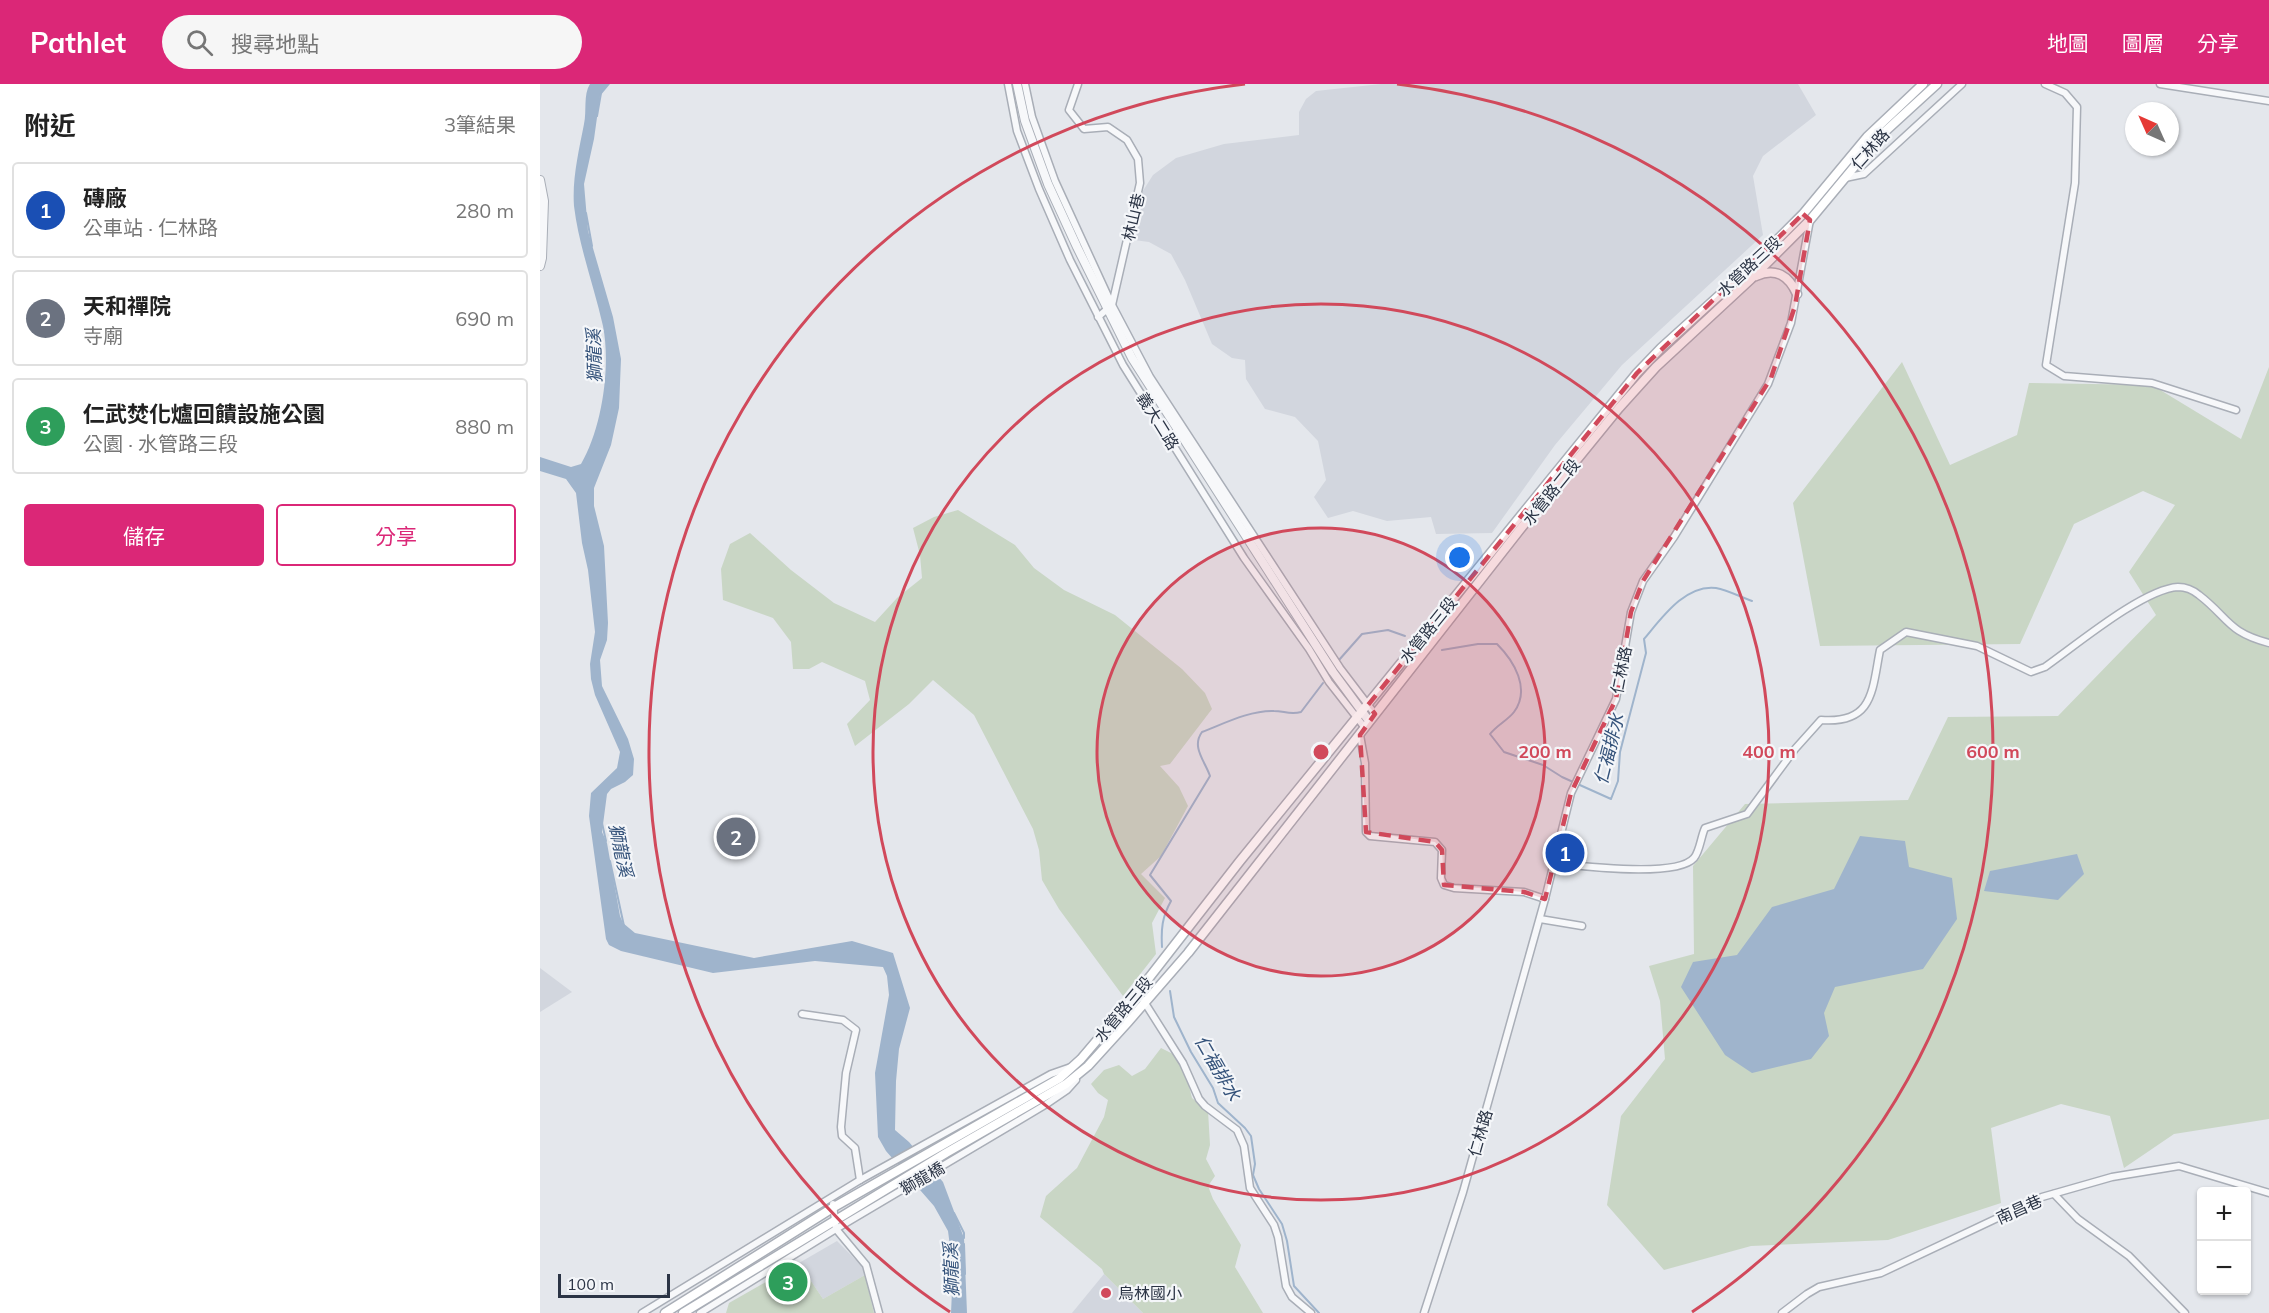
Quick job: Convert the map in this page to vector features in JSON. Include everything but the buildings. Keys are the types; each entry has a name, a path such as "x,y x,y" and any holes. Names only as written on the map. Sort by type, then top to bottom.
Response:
{"main road":[{"name":"仁林路","path":"1807,217 1867,137 1923,84"},
{"name":"仁林路","path":"1807,217 1879,136 1937,84"},
{"name":"水管路三段","path":"1751,279 1807,217"},
{"name":"水管路三段","path":"940,1144 1060,1077 1074,1065 1138,992 1240,861 1637,373 1661,348 1807,217"},
{"path":"1751,279 1771,271 1783,275 1791,282 1797,294"},
{"name":"水管路二段","path":"1367,725 1618,408 1685,339 1751,279"},
{"name":"水管路三段","path":"946,1153 1066,1084 1088,1066 1146,1003 1250,876 1367,725"},
{"name":"獅龍橋","path":"878,1177 940,1144"},
{"name":"獅龍橋","path":"836,1219 946,1153"},
{"path":"665,1313 832,1203 878,1177"},
{"path":"683,1313 836,1219"}],"street":[{"name":"義大二路","path":"1008,84 1017,131 1039,189 1070,260 1123,365 1244,558 1309,649 1329,682 1362,712"},
{"name":"義大二路","path":"1017,84 1024,121 1048,184 1145,380 1326,662 1362,712 1367,725"},
{"name":"義大二路","path":"1025,84 1032,117 1055,181 1110,307"},
{"name":"林山巷","path":"1078,84 1069,110 1084,129 1108,127 1127,140 1138,159 1140,183 1110,307"},
{"path":"1844,178 1864,174 1962,84"},
{"path":"2045,84 2065,93 2077,107 2075,183 2046,365 2064,376 2152,383 2236,411"},
{"path":"2160,84 2269,101"},
{"path":"540,180 544,201 540,266"},
{"name":"仁林路","path":"1424,1313 1463,1192 1540,919 1571,793 1616,699 1631,612 1643,581 1674,537 1768,384 1791,323 1807,217"},
{"path":"1098,316 1110,307"},
{"path":"1553,863 1607,869 1655,868 1686,864 1695,857 1705,828 1747,814 1768,789 1795,749 1821,720 1838,721 1860,711 1870,700 1880,650 1906,632 1977,646 2031,672 2045,667 2141,600 2159,591 2178,587 2187,588 2198,594 2233,629 2249,638 2269,643"},
{"path":"1367,725 1366,832 1370,836 1435,842 1442,850 1441,878 1444,885 1454,888 1524,892 1545,899"},
{"path":"1540,919 1582,926"},
{"path":"1138,992 1183,1063 1204,1106 1237,1130 1244,1146 1250,1188 1274,1226 1278,1238 1286,1286 1292,1298 1311,1313"},
{"path":"802,1014 843,1020 856,1030 846,1073 841,1127 842,1136 855,1148 860,1179"},
{"name":"水管路三段","path":"932,1138 1051,1074 1074,1065"},
{"name":"水管路三段","path":"953,1160 1067,1090 1088,1066"},
{"name":"獅龍橋","path":"878,1177 932,1138"},
{"name":"獅龍橋","path":"836,1229 953,1160"},
{"name":"南昌巷","path":"1782,1313 1806,1293 1819,1287 1881,1273 2042,1197 2112,1177 2179,1166 2269,1193"},
{"path":"642,1313 832,1203 860,1179 878,1177"},
{"path":"2054,1194 2078,1219 2129,1256 2185,1313"},
{"path":"832,1203 836,1229 866,1265 879,1313"},
{"path":"700,1313 836,1229"}],"highlighted area":[{"path":"1803,214 1810,220 1795,306 1771,378 1643,581 1631,612 1616,699 1571,793 1545,899 1524,892 1444,885 1442,850 1435,842 1366,832 1360,735 1375,714 1368,705 1637,373"}],"shaded area":[{"path":"1381,84 1798,84 1816,115 1763,156 1753,176 1763,235 1622,365 1555,445 1492,533 1436,534 1431,517 1387,521 1353,511 1328,518 1314,497 1326,480 1318,441 1295,417 1265,409 1246,379 1245,360 1232,358 1212,344 1185,280 1171,254 1149,242 1134,240 1141,194 1153,175 1176,158 1224,144 1299,135 1299,112 1306,99 1316,91"},
{"path":"540,968 572,992 540,1012"},
{"path":"837,1241 861,1265 865,1275 823,1299 799,1263"},
{"name":"烏林國小","path":"1104,1274 1143,1313 1072,1313"}],"green space":[{"path":"1902,362 1950,465 2017,435 2029,383 2152,385 2241,439 2269,367 2269,1119 2174,1134 2124,1168 2110,1116 2061,1104 1991,1128 2001,1203 1888,1240 1751,1246 1664,1270 1607,1205 1621,1116 1665,1059 1660,1001 1649,966 1694,954 1693,866 1745,804 1908,800 1948,717 2058,716 2156,615 2129,572 2175,505 2143,491 2074,524 2020,644 1820,646 1793,503"},
{"path":"958,510 1015,545 1034,568 1064,590 1115,615 1182,669 1205,693 1212,709 1170,764 1160,766 1179,787 1188,806 1161,856 1141,874 1165,898 1152,923 1156,954 1123,996 1059,909 1042,880 1039,850 1033,829 974,715 933,680 909,704 855,746 847,724 870,700 865,681 822,662 809,669 793,669 791,642 773,618 723,600 721,569 730,544 750,533 791,570 834,603 875,622 897,598 922,578 920,555 913,528 934,517"},
{"path":"1161,1048 1173,1054 1186,1074 1192,1098 1208,1111 1210,1145 1206,1159 1215,1176 1208,1186 1213,1199 1241,1245 1235,1267 1263,1313 1143,1313 1104,1274 1102,1269 1040,1217 1046,1196 1077,1168 1104,1117 1108,1100 1091,1084 1104,1070 1119,1065 1132,1076 1145,1069"},
{"path":"799,1263 823,1299 865,1275 874,1313 726,1313 729,1303"}],"water":[{"name":"獅龍溪","path":"590,84 610,84 600,96 584,184 588,231 613,317 621,359 619,408 611,445 594,488 594,506 604,546 608,623 607,640 600,660 602,686 628,739 634,759 633,775 607,794 602,832 607,843 620,916 623,923 635,933 754,958 852,941 893,953 910,1008 899,1049 895,1130 909,1142 943,1182 964,1238 967,1313 951,1313 953,1269 948,1231 934,1206 886,1151 878,1137 875,1073 889,995 887,976 883,967 815,961 713,973 621,951 609,945 606,939 589,816 591,793 617,768 620,752 595,695 591,679 590,664 595,632 576,493 566,479 540,471 540,457 571,467 581,464 594,433 603,397 606,360 603,326 583,251 574,206 575,175"},
{"path":"1860,836 1905,841 1909,867 1952,878 1957,919 1923,969 1835,987 1824,1013 1829,1036 1811,1059 1752,1073 1725,1055 1681,987 1693,962 1737,955 1772,907 1834,889"},
{"path":"2077,854 2084,874 2058,900 1984,891 1990,871"}],"waterway":[{"name":"獅龍溪","path":"597,116 601,93"},
{"name":"獅龍溪","path":"586,213 592,246"},
{"name":"仁福排水","path":"1442,650 1478,644 1497,644 1514,667 1521,685 1521,694 1514,712 1490,734 1504,752 1543,765 1562,777 1611,799 1618,781 1620,752 1646,653 1644,639 1675,604 1694,591 1716,588 1752,601"},
{"name":"仁福排水","path":"1339,660 1362,634 1388,630 1405,636"},
{"name":"仁福排水","path":"1162,947 1163,923 1171,901 1150,875 1210,776 1198,749 1202,732 1237,718 1265,711 1301,712 1323,683"},
{"name":"獅龍溪","path":"602,823 606,841"},
{"name":"獅龍溪","path":"610,861 624,926"},
{"name":"仁福排水","path":"1170,991 1174,1017 1191,1052 1213,1088 1218,1103 1251,1136 1255,1164 1253,1175 1259,1189 1282,1224 1294,1286 1319,1313"},
{"name":"獅龍溪","path":"954,1213 964,1233 964,1238"},
{"name":"獅龍溪","path":"964,1244 965,1274"}],"place":[{"name":"天和禪院","path":"736,837"},
{"name":"磚廠","path":"1565,853"},
{"name":"仁武焚化爐回饋設施公園","path":"788,1282"},
{"name":"烏林國小","path":"1106,1293"}]}
